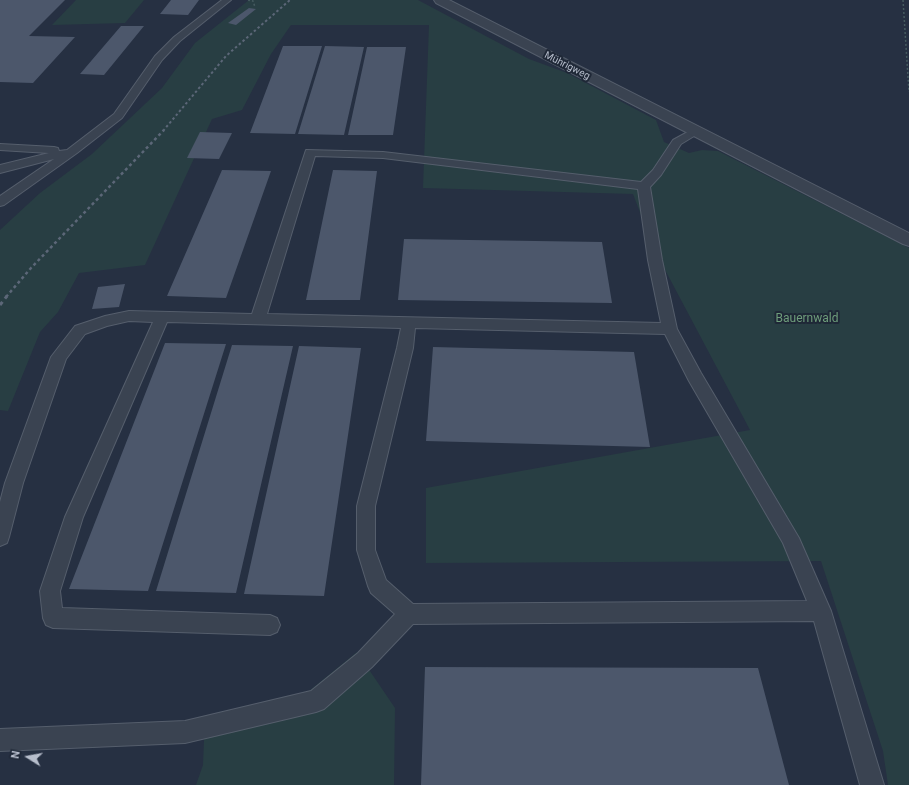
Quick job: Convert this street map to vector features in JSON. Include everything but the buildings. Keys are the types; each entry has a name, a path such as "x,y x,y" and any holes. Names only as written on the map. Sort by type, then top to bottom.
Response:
{"street":[{"name":"Mührigweg","path":"440,0 909,240"}],"lane":[{"path":"0,202 73,151 118,116 158,58 177,40 227,0"},
{"path":"644,186 657,172 677,142 695,131"},
{"path":"0,147 73,151"},
{"path":"0,169 73,151"},
{"path":"258,319 310,152 383,155 644,186"},
{"path":"644,186 655,260 670,329 695,377 790,538 821,611 872,785"},
{"path":"0,537 14,483 59,357 80,330 104,321 129,316 670,329"},
{"path":"162,317 74,517 50,591 53,618 270,625"},
{"path":"409,322 366,506 366,550 378,586 409,614 821,611"},
{"path":"0,740 185,732 316,701 365,660 409,614"}],"path":[{"path":"248,0 252,1 255,7"},
{"path":"903,0 909,92"}],"green space":[{"path":"76,0 144,0 125,23 52,25"},
{"name":"Bauernwald","path":"249,0 418,0 529,59 567,73 656,120 664,142 689,153 702,150 718,151 909,248 909,785 888,785 883,751 821,561 426,563 426,488 750,430 654,249 633,194 423,188 429,25 291,25 271,54 242,110 212,119 145,265 79,273 58,312 40,332 8,411 0,410 0,230 40,193 92,154 162,88 195,43"},
{"path":"357,652 395,708 394,785 196,785 203,765 205,717 309,691"}],"railway":[{"path":"163,131 226,56 290,0"},
{"path":"6,297 31,268 164,130"},
{"path":"0,305 7,296"}]}
